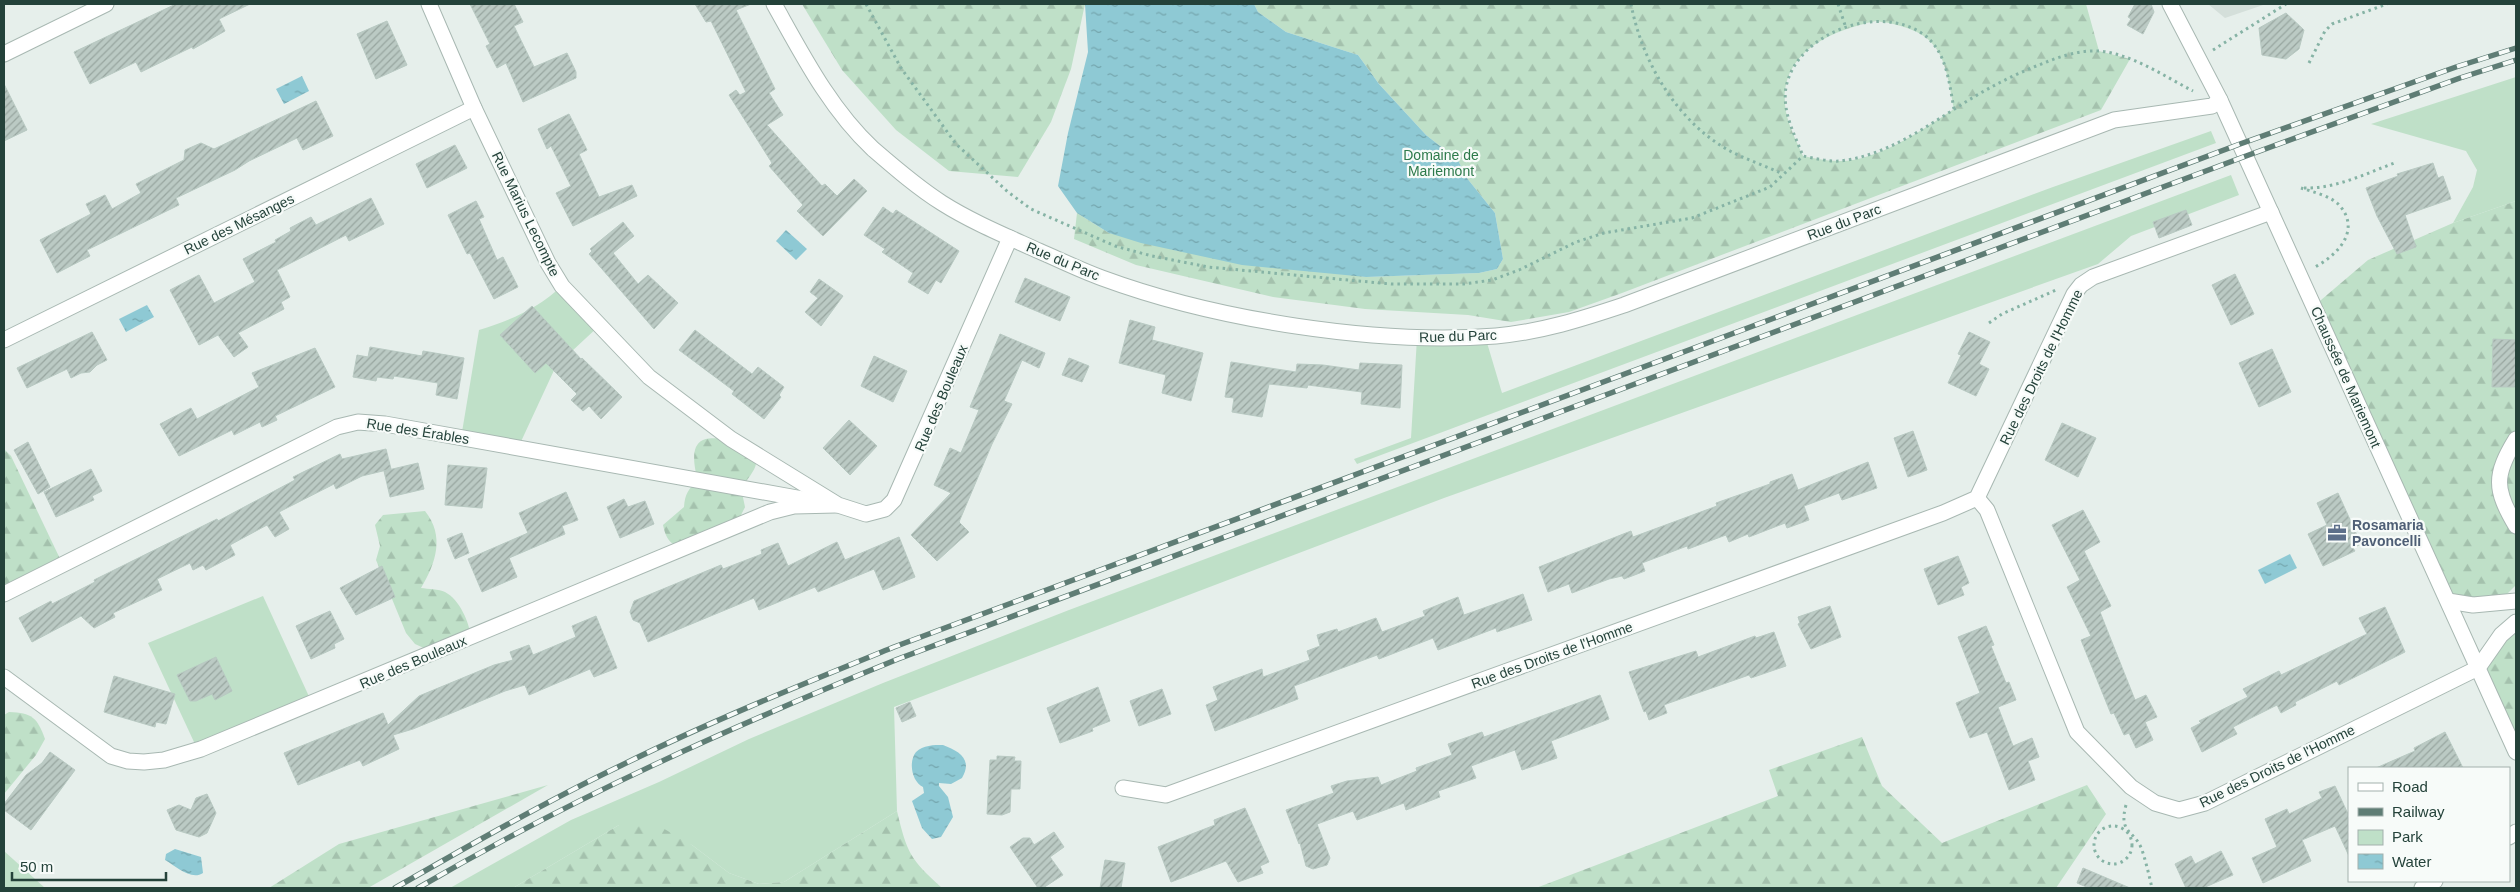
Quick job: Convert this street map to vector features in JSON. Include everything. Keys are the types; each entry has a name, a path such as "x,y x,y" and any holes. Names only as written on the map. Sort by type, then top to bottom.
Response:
{"street":[{"path":"4,54 106,4"},
{"name":"Rue Marius Lecompte","path":"428,4 474,108 548,263 562,286 649,377 726,435 766,462"},
{"name":"Rue du Parc","path":"774,4 814,75 852,126 871,147 943,204 1010,238 1101,278 1161,297 1228,313 1293,324 1417,338 1497,336 1556,327 1624,305 2114,120 2212,106 2220,100"},
{"name":"Chaussée de Mariemont","path":"2170,4 2220,100 2516,752"},
{"name":"Rue des Mésanges","path":"4,340 474,108"},
{"name":"Rue des Droits de l'Homme","path":"1123,788 1166,795 1924,520 1977,498 2074,294 2081,285 2093,277 2271,212"},
{"name":"Rue des Bouleaux","path":"766,462 838,505 866,514 885,509 894,500 1010,238"},
{"name":"Rue des Érables","path":"4,594 338,427 358,422 385,424 838,505"},
{"path":"2516,439 2505,457 2498,475 2503,504 2516,526"},
{"name":"Rue des Droits de l'Homme","path":"1977,498 1987,510 2077,732 2132,787 2155,803 2179,810 2205,803 2478,668"},
{"name":"Rue des Bouleaux","path":"4,677 111,756 128,761 164,760 201,749 312,704 770,512 794,506 838,505"},
{"path":"2448,601 2473,605 2516,601"},
{"path":"2478,668 2501,635 2516,622"},
{"path":"2422,888 2433,882"}],"path":[{"path":"866,4 901,68 956,144 1008,192 1031,209 1115,246 1152,256 1190,263 1326,280 1391,284 1464,284 1492,280 1519,270 1576,242 1604,233 1692,218 1770,187 1803,156"},
{"path":"1631,4 1642,46 1658,77 1690,121 1709,138 1732,152 1783,174"},
{"path":"1838,4 1846,28"},
{"path":"2200,59 2286,4"},
{"path":"2309,63 2324,31 2332,24 2387,4"},
{"path":"1803,156 1786,111 1786,86 1797,60 1810,47 1846,28 1876,21 1901,24 1923,34 1939,52 1945,66 1954,109"},
{"path":"1803,156 1838,161 1865,156 1917,134 1954,109 2024,70 2061,56 2099,51 2130,59 2195,92 2220,100"},
{"path":"2299,274 2336,254 2345,243 2348,231 2346,218 2340,206 2325,196 2301,188 2318,189 2333,185 2397,162"},
{"path":"1989,323 2009,311 2065,286"},
{"path":"2132,787 2124,814 2124,822 2130,834 2131,852 2123,861 2111,864 2096,855 2094,849 2095,835 2105,826 2119,826 2130,834 2137,840 2142,848 2152,888"}],"shaded area":[{"path":"2208,4 2266,4 2225,18"}],"green space":[{"path":"802,4 1085,4 1071,69 1051,122 1018,177 949,171 896,130 842,70"},
{"path":"1254,4 2086,4 2099,51 2130,59 2101,110 1622,293 1569,312 1511,322 1468,315 1365,309 1273,297 1136,265 1074,239 1077,213 1109,233 1366,277 1479,273 1497,269 1503,259 1495,213 1466,177 1458,160 1426,135 1379,84 1358,55 1286,32 1258,12","holes":["1876,21 1913,30 1926,38 1935,47 1942,58 1954,109 1899,143 1868,156 1838,161 1803,156 1786,112 1785,92 1789,75 1798,60 1824,39 1841,31"]},
{"path":"2516,77 2516,201 2453,223 2473,187 2477,170 2466,151 2371,124"},
{"path":"2211,131 2216,143 1357,464 1354,459 1411,438 1417,338 1485,336 1502,393 2053,187"},
{"path":"2231,175 2239,195 2131,236 2098,264 1444,498 894,707 897,811 784,882 759,884 729,873 692,845 619,825 513,888 450,888 571,820 659,782 749,739 883,683 1069,610"},
{"path":"2516,201 2516,585 2497,604 2448,601 2314,306 2368,260 2453,223"},
{"path":"562,286 600,325 556,366 518,448 461,438 479,330 523,313 543,301"},
{"path":"706,439 731,439 753,455 756,460 753,471 741,488 745,507 740,517 683,549 669,540 663,525 684,507 688,492 698,481 694,459 696,447"},
{"path":"4,449 11,456 63,565 4,594"},
{"path":"425,511 435,530 436,550 431,569 421,588 440,590 455,600 463,612 471,637 426,649 415,644 406,633 376,560 380,546 375,525 383,515"},
{"path":"263,596 312,703 201,749 194,742 148,643"},
{"path":"2516,622 2516,752 2478,668"},
{"path":"9,712 28,715 33,718 45,739 36,755 4,794 4,715"},
{"path":"1862,737 1882,786 1942,843 2087,785 2106,814 2056,888 1536,888 1778,796 1769,770"},
{"path":"548,785 368,888 269,888 339,844"},
{"path":"897,811 911,854 923,870 942,888 513,888 619,825 654,823 692,845 729,873 759,884 784,882"},
{"path":"4,851 45,888 4,888"}],"water":[{"path":"1085,4 1254,4 1258,12 1286,32 1358,55 1379,84 1426,135 1458,160 1466,177 1495,213 1503,259 1497,269 1479,273 1366,277 1242,265 1141,243 1109,233 1077,213 1058,186 1068,133 1088,52"},
{"path":"302,76 309,91 284,104 276,89"},
{"path":"786,230 807,249 796,260 776,241"},
{"path":"147,305 154,317 126,332 119,319"},
{"path":"2290,554 2297,568 2265,584 2258,570"},
{"path":"932,745 943,745 959,753 963,757 966,766 962,778 951,784 939,783 939,786 948,797 953,817 941,837 932,839 922,828 912,801 924,793 923,787 916,781 912,771 912,761 916,752 922,748"},
{"path":"175,849 201,857 203,873 198,875 189,874 165,860 166,854"}],"building":[{"path":"176,4 250,4 219,19 225,31 193,49 192,47 141,72 136,62 90,84 74,52"},
{"path":"470,4 514,4 523,22 514,26 534,67 567,53 576,72 576,78 523,102 506,63 497,68 486,46 490,44"},
{"path":"695,4 751,4 736,10 775,89 769,93 783,115 767,125 822,186 825,184 837,196 854,179 867,191 823,236 797,211 803,205 769,166 772,163 729,95 736,90 740,95 746,92 711,21 706,22"},
{"path":"2135,4 2151,4 2154,12 2143,34 2127,25 2131,19 2128,17"},
{"path":"2286,13 2304,30 2299,49 2286,59 2262,55 2259,28"},
{"path":"387,21 407,65 376,79 357,34"},
{"path":"4,84 27,130 4,141"},
{"path":"316,101 333,136 303,150 297,138 249,161 235,170 176,198 179,205 87,250 90,256 57,273 40,240 91,214 86,204 105,195 112,209 141,193 136,184 184,160 185,150 201,143 214,149"},
{"path":"569,114 587,150 579,154 599,197 632,185 637,196 573,226 556,193 571,186 551,146 547,149 538,129"},
{"path":"455,145 467,168 427,188 416,164"},
{"path":"2433,163 2438,178 2443,176 2451,199 2405,215 2416,247 2397,254 2377,216 2366,188 2398,176 2397,174"},
{"path":"371,198 384,224 349,241 346,235 277,270 290,297 281,302 284,309 238,333 248,347 234,357 218,335 199,345 170,290 199,275 214,303 255,282 243,259 276,242 275,240 291,231 290,228 311,217 316,225"},
{"path":"476,201 484,217 479,219 497,260 503,257 518,287 494,299 470,253 467,254 448,215"},
{"path":"883,207 893,214 896,210 959,251 941,283 936,280 928,294 908,282 913,273 882,252 885,249 864,235"},
{"path":"2186,210 2192,225 2159,238 2153,222"},
{"path":"623,222 634,236 613,253 638,284 648,275 678,303 654,329 589,254 592,251 590,249"},
{"path":"2235,274 2254,314 2231,325 2212,285"},
{"path":"1025,278 1070,297 1060,321 1015,302"},
{"path":"819,279 843,296 821,326 805,312 818,298 810,292"},
{"path":"532,306 581,359 622,397 601,419 589,406 583,411 571,400 577,394 546,363 535,373 500,335"},
{"path":"1130,320 1155,327 1152,340 1203,353 1191,401 1162,393 1166,375 1119,363"},
{"path":"695,330 752,374 758,367 784,387 779,395 781,397 764,419 732,394 734,391 679,350"},
{"path":"92,332 107,360 97,365 90,372 81,373 71,378 67,369 27,388 17,368"},
{"path":"1969,332 1990,342 1979,364 1989,369 1976,396 1948,383 1961,355 1958,354"},
{"path":"1000,334 1045,353 1039,368 1022,360 1004,401 1012,404 992,444 959,522 969,532 937,561 911,535 951,493 934,485 950,448 961,453 979,410 970,407"},
{"path":"2493,339 2516,340 2516,387 2492,387"},
{"path":"370,347 422,356 423,351 464,358 457,399 436,395 438,383 394,376 393,379 377,377 376,381 353,377 357,355 368,357"},
{"path":"315,348 335,387 275,416 277,420 262,427 260,422 234,435 232,430 179,456 160,424 191,408 197,419 259,387 252,373"},
{"path":"2272,349 2291,392 2259,407 2239,363"},
{"path":"874,356 907,371 893,402 861,386"},
{"path":"1069,358 1089,366 1082,382 1062,375"},
{"path":"1231,362 1296,372 1297,364 1323,365 1359,370 1360,363 1402,365 1400,408 1361,404 1362,392 1308,385 1307,388 1269,384 1262,417 1232,412 1234,398 1225,397"},
{"path":"849,420 877,446 850,475 823,448"},
{"path":"2062,423 2096,438 2078,477 2045,460"},
{"path":"1913,431 1927,470 1908,477 1894,438"},
{"path":"28,442 50,487 38,494 14,450"},
{"path":"386,449 391,469 362,476 336,489 334,484 279,512 289,529 275,537 267,525 230,545 235,555 206,570 203,565 193,570 190,563 157,579 162,590 113,613 115,617 94,628 81,616 32,642 19,618 51,601 52,604 95,582 94,580 217,519 218,521 295,480 293,477 340,454 342,459"},
{"path":"1868,462 1877,488 1842,500 1839,493 1804,506 1809,520 1787,528 1785,523 1749,537 1748,534 1729,542 1726,535 1688,549 1687,546 1642,563 1645,571 1624,579 1622,576 1609,579 1572,593 1569,584 1548,592 1539,567 1631,531 1633,537 1717,506 1716,503 1792,474 1798,490"},
{"path":"418,463 424,489 390,497 384,471"},
{"path":"448,465 487,468 482,508 445,505"},
{"path":"91,469 102,491 92,496 94,500 56,517 44,492"},
{"path":"566,492 578,520 562,526 565,534 509,558 517,577 482,592 468,559 528,533 519,513"},
{"path":"2338,493 2361,544 2353,548 2355,551 2323,566 2308,534 2327,525 2317,503"},
{"path":"624,499 628,507 645,501 654,524 620,538 607,507"},
{"path":"2083,510 2100,542 2084,551 2111,606 2100,612 2135,700 2146,695 2157,717 2145,722 2153,740 2136,748 2129,733 2124,735 2114,713 2111,714 2081,640 2091,636 2067,587 2080,580 2052,525"},
{"path":"462,533 469,553 455,559 447,539"},
{"path":"899,537 915,577 883,590 874,569 818,592 815,587 759,610 754,598 648,642 640,623 633,620 630,612 634,601 721,565 723,569 762,554 761,550 778,543 788,566 837,542 845,560"},
{"path":"1958,556 1969,583 1961,587 1964,595 1938,605 1924,569"},
{"path":"382,566 395,597 356,615 340,588"},
{"path":"1523,594 1532,620 1497,632 1496,628 1438,650 1433,638 1379,659 1377,655 1294,686 1298,699 1215,731 1206,705 1218,700 1213,687 1262,669 1263,677 1310,660 1307,651 1320,646 1317,635 1337,629 1338,632 1376,618 1382,632 1425,616 1423,611 1458,597 1464,615"},
{"path":"1830,606 1841,637 1811,649 1798,624 1800,623 1798,617"},
{"path":"2385,607 2405,652 2339,685 2337,681 2295,702 2296,705 2281,713 2277,705 2233,727 2237,734 2202,752 2191,728 2201,723 2199,721 2248,697 2243,689 2279,671 2281,675 2367,634 2359,618"},
{"path":"330,611 344,639 334,644 335,648 311,659 296,626"},
{"path":"596,616 617,668 594,677 590,669 529,695 525,685 505,691 413,729 393,735 399,749 363,766 360,760 298,785 284,753 383,713 388,725 419,696 494,665 513,660 510,652 529,645 533,655 576,637 572,626"},
{"path":"1986,626 1994,645 1991,646 2006,683 2009,682 2016,700 1998,707 2013,746 2032,738 2039,757 2028,761 2035,780 2009,790 1987,732 1970,738 1956,703 1980,693 1958,637"},
{"path":"1774,632 1786,666 1751,678 1749,675 1669,703 1664,705 1667,713 1649,720 1646,711 1644,712 1629,672 1696,651 1698,657 1755,636 1756,638"},
{"path":"216,657 232,691 215,700 212,694 196,701 190,701 177,675"},
{"path":"114,676 175,694 166,724 156,722 155,727 104,712"},
{"path":"1098,687 1110,721 1092,728 1093,731 1060,743 1047,708"},
{"path":"1162,689 1171,714 1139,726 1130,701"},
{"path":"1600,695 1609,719 1551,741 1557,758 1522,770 1515,750 1471,766 1476,778 1438,791 1440,797 1406,810 1404,803 1357,820 1353,811 1317,824 1330,858 1327,865 1313,869 1306,866 1300,843 1286,810 1334,793 1331,786 1347,781 1378,777 1381,785 1417,771 1416,768 1452,755 1448,744 1482,732 1484,737"},
{"path":"910,702 916,716 902,722 896,708"},
{"path":"2445,732 2462,767 2378,767 2415,751 2414,748"},
{"path":"50,752 75,770 31,830 4,810 4,804 26,775 42,763"},
{"path":"997,756 1015,757 1014,761 1021,761 1020,789 1011,789 1010,812 1002,815 987,814 990,760 997,760"},
{"path":"2335,786 2348,814 2348,854 2335,826 2302,840 2311,861 2263,883 2252,858 2277,847 2265,819 2287,809 2289,814 2322,798 2319,792"},
{"path":"207,794 216,813 207,833 199,837 176,830 167,810 179,805 191,810 196,798"},
{"path":"1245,808 1269,862 1260,866 1263,873 1238,882 1226,861 1171,882 1158,847 1215,825 1214,820"},
{"path":"1054,832 1064,847 1050,857 1063,875 1043,888 1038,888 1010,847 1023,838 1030,838 1034,845"},
{"path":"2221,851 2233,875 2203,888 2186,888 2175,864 2191,856 2195,864"},
{"path":"1105,860 1125,863 1121,888 1100,888"},
{"path":"2083,868 2130,888 2089,888 2077,883"}],"railway":[{"path":"395,888 479,840 593,779 757,703 894,647 2240,144 2456,67 2516,48"},
{"path":"418,888 535,823 594,793 714,737 898,659 2246,156 2460,78 2516,60"}],"place":[{"name":"Rosamaria Pavoncelli","path":"2337,533"}],"park label":[{"name":"Domaine de Mariemont","path":"1441,164"}]}
